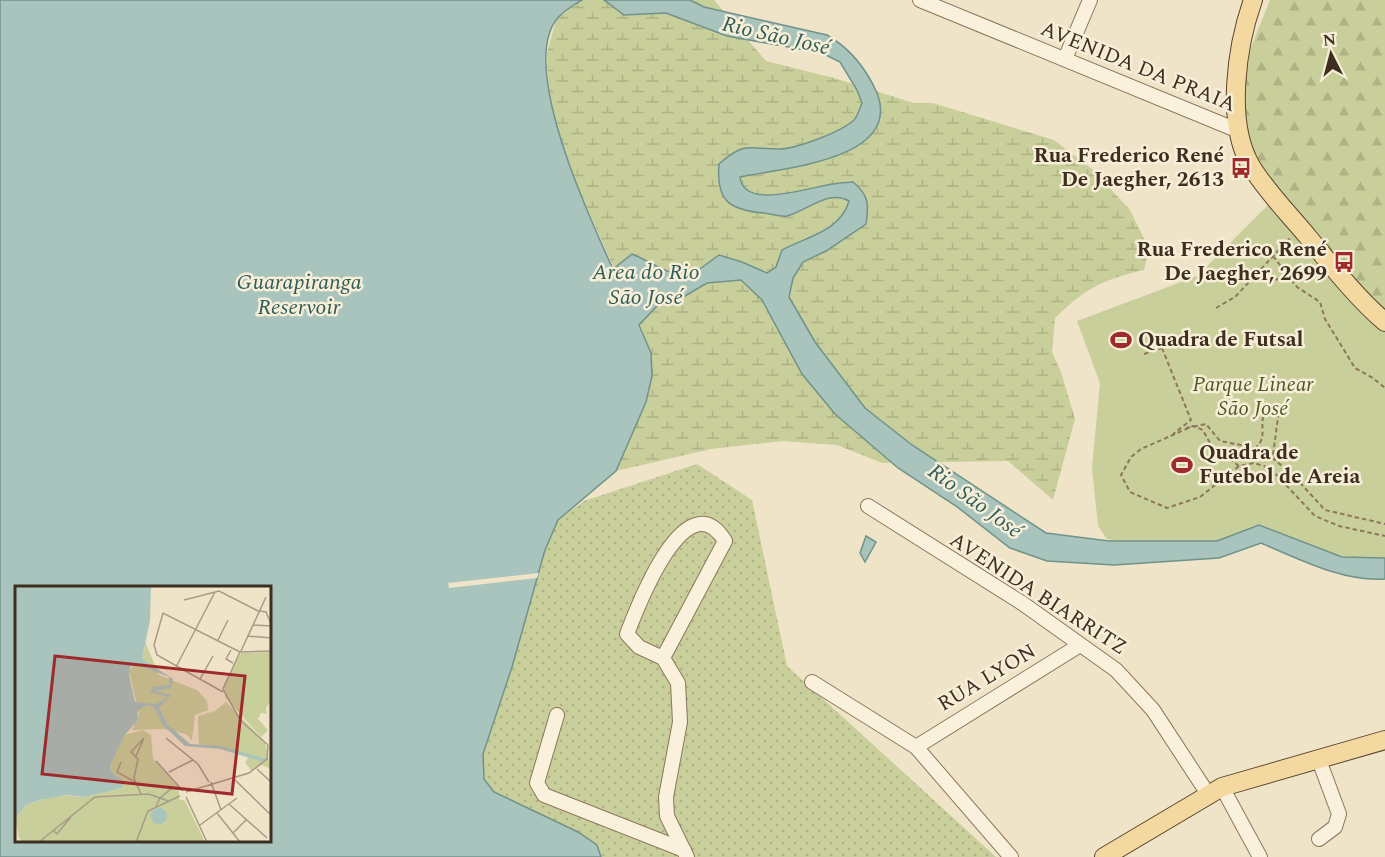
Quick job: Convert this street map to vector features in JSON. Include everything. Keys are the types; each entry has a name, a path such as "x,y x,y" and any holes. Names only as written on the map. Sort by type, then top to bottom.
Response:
{"main road":[{"path":"1253,0 1246,20 1239,56 1236,106 1239,131 1251,167 1342,278 1385,322"},
{"path":"1104,857 1215,791 1319,760 1383,744"}],"street":[{"name":"AVENIDA DA PRAIA","path":"920,0 1239,131"},
{"path":"1065,59 1090,0"},
{"name":"AVENIDA BIARRITZ","path":"868,506 935,551 1022,603 1116,670 1137,689 1215,791 1260,857"},
{"path":"663,658 725,541 719,532 708,526 697,525 681,532 674,541 650,577 627,634 639,647 663,658 678,683 680,708 666,797 667,816 686,854"},
{"name":"RUA LYON","path":"915,747 1080,645"},
{"path":"812,682 915,747 1010,856"},
{"path":"557,715 537,783 538,789 544,795 686,854"},
{"path":"1319,760 1339,814 1335,827 1319,839"}],"path":[{"path":"1216,308 1230,302 1300,227"},
{"path":"1273,256 1290,279 1308,296 1320,302 1325,319 1355,368 1385,388"},
{"path":"1251,280 1290,279"},
{"path":"1144,354 1189,339"},
{"path":"1162,348 1191,420 1172,434 1192,425 1206,424 1220,441 1255,449 1276,461 1325,510 1385,524"},
{"path":"1255,449 1261,440 1263,417 1266,411 1272,409 1278,417 1273,455 1276,461"},
{"path":"1239,466 1211,445 1203,430 1193,426 1141,449 1131,458 1121,476 1130,492 1167,508 1200,497 1239,466 1254,463 1270,468 1315,516 1340,526 1385,536"}],"green space":[{"path":"582,0 714,0 766,61 834,78 914,103 933,103 1054,140 1092,169 1130,210 1149,249 1144,270 1095,286 1055,318 1052,352 1061,372 1075,419 1053,500 1008,461 882,463 837,445 783,441 711,449 616,471 646,402 643,332 580,193 552,115 548,83 547,53 556,20"},
{"path":"1270,0 1385,0 1385,316 1257,164 1240,105 1251,47"},
{"name":"Parque Linear São José","path":"1273,200 1385,327 1385,569 1340,563 1258,530 1230,541 1130,544 1107,539 1098,526 1092,468 1100,383 1077,321 1197,276"},
{"path":"697,464 752,500 787,666 996,857 601,857 597,845 578,832 494,792 484,779 483,754 512,667 545,550 558,520 584,501"}],"water":[{"name":"Guarapiranga Reservoir","path":"0,0 582,0 556,20 547,43 546,73 552,107 575,181 613,269 632,254 670,272 685,275 691,274 719,255 767,273 776,267 782,250 822,232 839,219 849,201 841,198 825,199 787,216 752,212 733,206 722,195 719,164 741,149 787,148 829,134 854,120 862,103 840,62 822,53 727,36 666,13 624,15 604,0 690,0 704,7 827,35 857,60 877,93 880,116 872,134 855,147 833,157 740,177 745,188 754,193 767,195 853,182 865,196 867,201 866,224 826,251 803,262 793,278 789,297 815,342 865,408 912,445 1046,533 1109,541 1217,541 1259,525 1342,557 1385,558 1385,579 1369,579 1322,568 1261,543 1219,558 1114,565 1047,561 1010,548 956,506 898,468 835,414 802,374 762,300 741,280 707,283 680,299 657,306 639,325 651,353 652,376 646,402 616,471 558,520 545,550 512,667 483,754 484,779 494,792 578,832 597,845 601,857 0,857"},
{"path":"866,536 876,542 865,562 860,553"}],"pier":[{"path":"539,573 537,578 449,588 448,583"}],"place":[{"name":"Rua Frederico René De Jaegher, 2613","path":"1241,168"},
{"name":"Rua Frederico René De Jaegher, 2699","path":"1344,262"},
{"name":"Quadra de Futsal","path":"1121,340"},
{"name":"Quadra de Futebol de Areia","path":"1182,465"}],"water label":[{"name":"Rio São José","path":"776,36"},
{"name":"Area do Rio São José","path":"646,284"},
{"name":"Rio São José","path":"975,501"}]}
